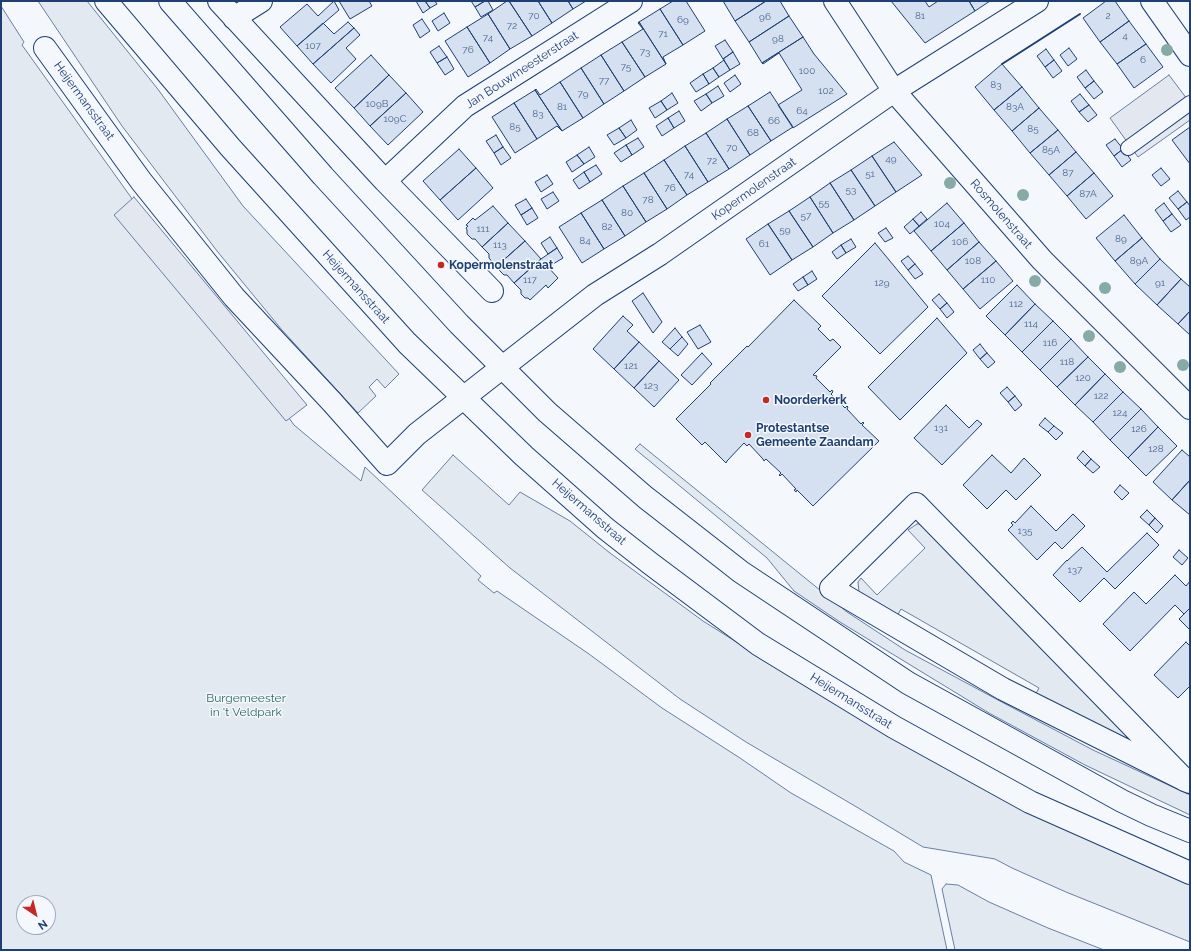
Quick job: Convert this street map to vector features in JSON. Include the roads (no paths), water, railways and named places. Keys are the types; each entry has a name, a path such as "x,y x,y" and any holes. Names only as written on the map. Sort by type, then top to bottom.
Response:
{"street":[{"name":"Heijermansstraat","path":"106,1 230,147 407,343 462,398 524,456 605,528 758,644 894,727 1030,802 1190,873"},
{"path":"170,1 323,176 501,368 547,412 645,497 741,572 908,683 1122,801 1190,831"},
{"path":"219,1 385,181 492,291"},
{"path":"234,18 261,1"},
{"name":"Jan Bouwmeesterstraat","path":"385,181 465,106 631,1"},
{"name":"Rosmolenstraat","path":"834,1 894,91 1042,260 1190,408"},
{"name":"Kopermolenstraat","path":"387,464 417,434 595,295 666,250 894,91 1037,1"},
{"path":"1152,1 1190,55"},
{"name":"Heijermansstraat","path":"45,48 141,181 234,297 332,402 387,464"},
{"path":"916,504 1188,781 1003,689 831,588 916,504"}],"lane":[{"path":"1128,148 1190,103"}],"place":[{"name":"Kopermolenstraat","path":"441,265"},
{"name":"Noorderkerk","path":"766,400"},
{"name":"Protestantse Gemeente Zaandam","path":"748,435"}],"park label":[{"name":"Burgemeester in 't Veldpark","path":"246,705"}]}
